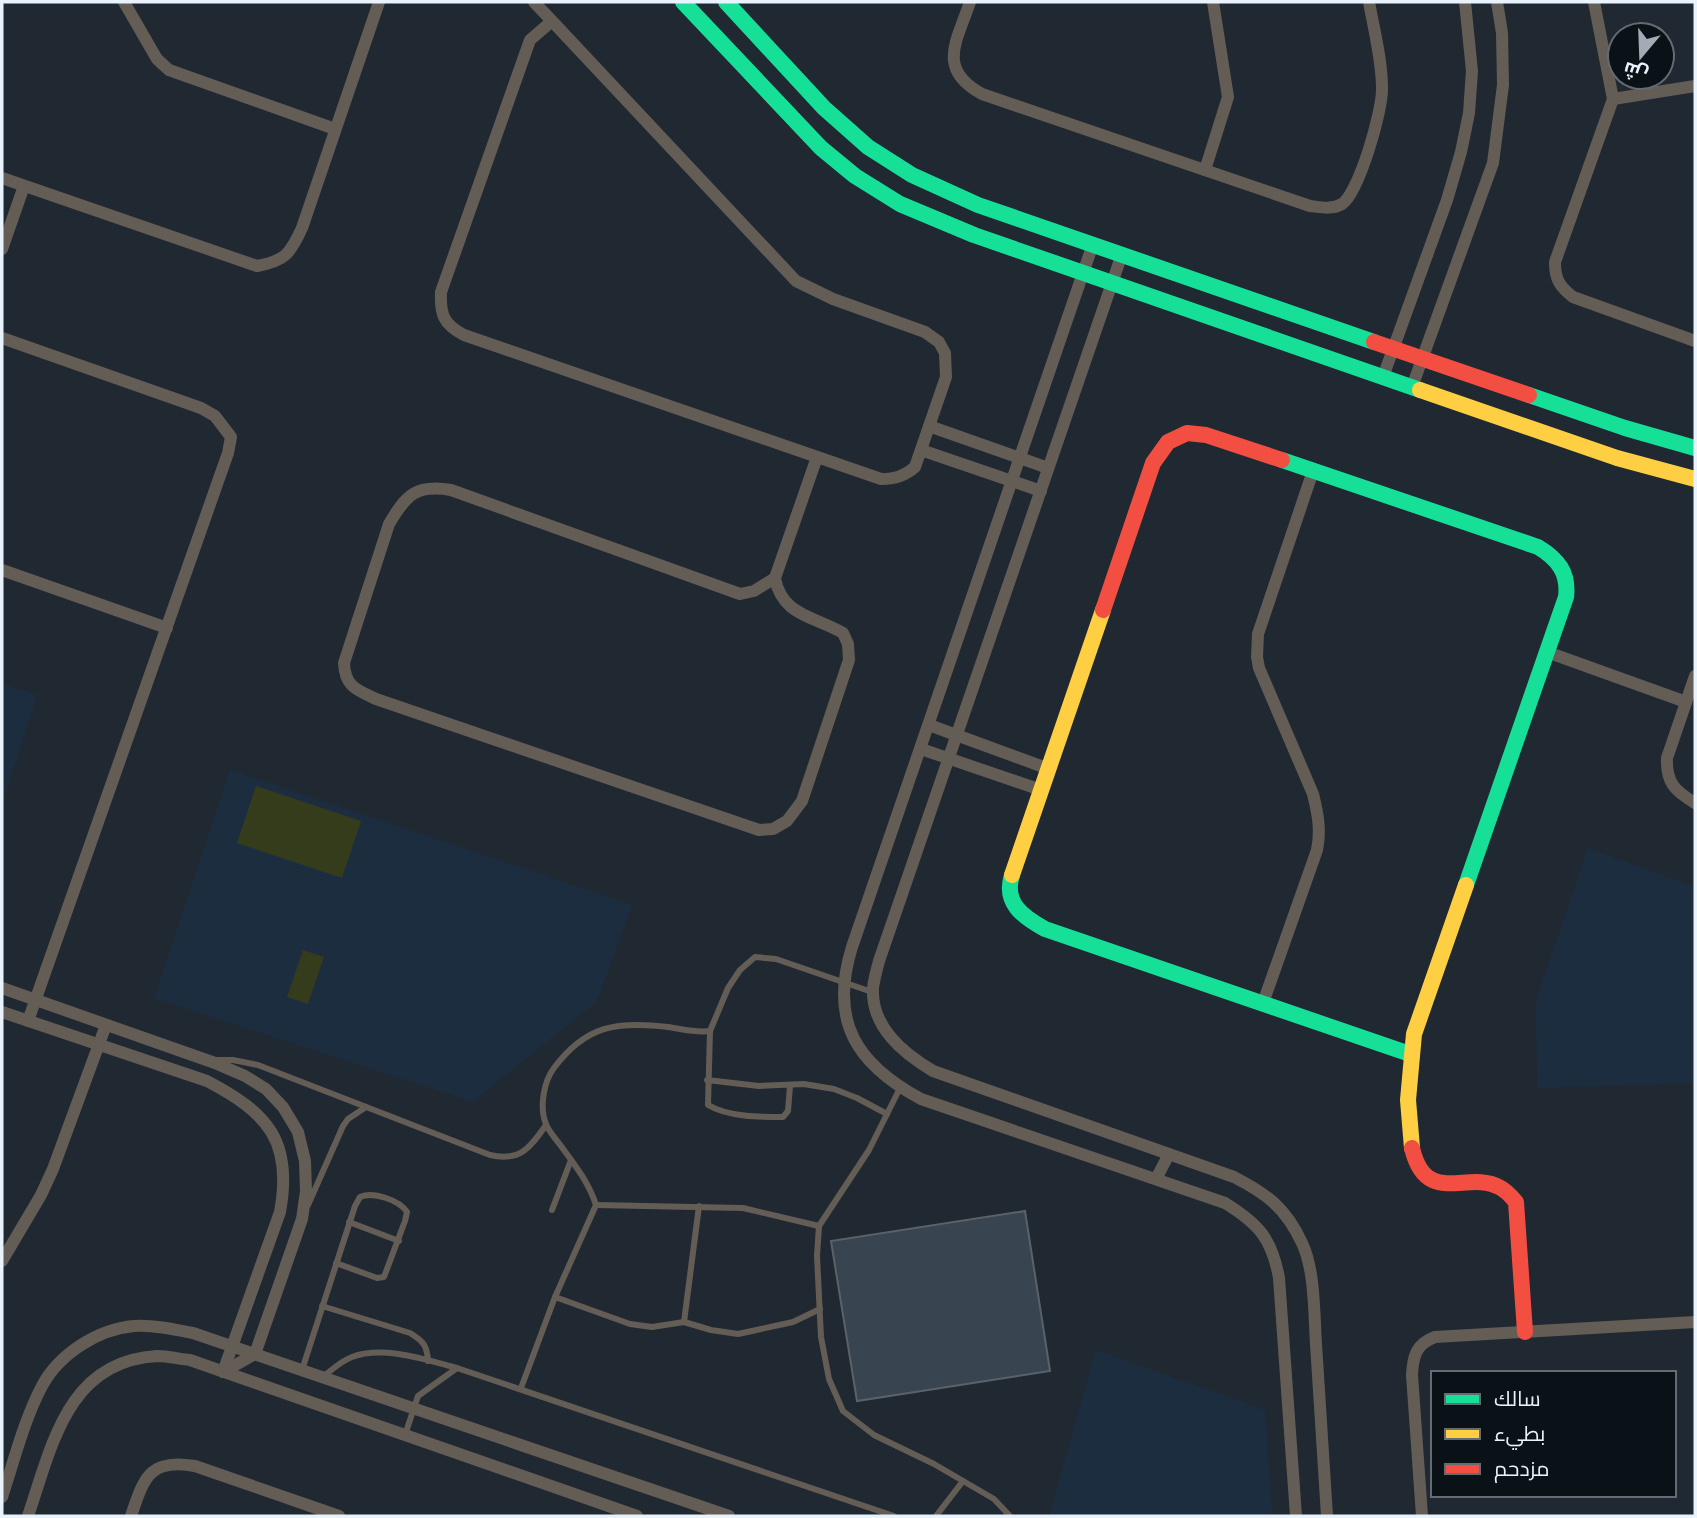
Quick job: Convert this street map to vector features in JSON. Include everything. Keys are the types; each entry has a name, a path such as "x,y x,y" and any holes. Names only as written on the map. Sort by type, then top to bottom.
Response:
{"street":[{"path":"124,2 157,59 169,70 335,129"},
{"path":"2,178 257,265 274,263 285,256 297,239 379,2"},
{"path":"534,2 552,21 796,281 833,299 925,332 939,341 944,353 946,377 915,467 900,477 881,479 452,329 440,310 441,292 530,40 552,21"},
{"path":"683,2 821,148 855,176 900,204 936,221 1617,458 1695,479"},
{"path":"726,2 806,89 856,136 891,163 929,184 978,205 1625,428 1695,448"},
{"path":"970,2 954,48 953,61 965,84 982,94 1310,206 1326,208 1342,204 1356,184 1382,102 1382,85 1369,2"},
{"path":"1205,170 1228,97 1213,2"},
{"path":"1383,377 1461,152 1469,113 1472,71 1465,2"},
{"path":"1412,387 1493,163 1503,85 1502,33 1497,2"},
{"path":"1594,2 1613,99 1555,262 1555,274 1560,287 1573,297 1695,341"},
{"path":"1613,99 1695,86"},
{"path":"2,248 24,186"},
{"path":"1093,244 852,947 844,981 846,1016 855,1042 870,1065 900,1088 921,1098 1225,1203 1248,1217 1263,1232 1274,1253 1282,1304 1296,1516"},
{"path":"1122,254 879,961 874,993 878,1016 891,1039 909,1057 933,1071 1234,1177 1263,1192 1278,1206 1304,1245 1314,1309 1327,1516"},
{"path":"2,338 201,408 215,416 230,437 228,453 28,1021"},
{"path":"929,426 1048,468"},
{"path":"1410,1054 1045,929 1014,909 1009,894 1010,882 1153,463 1161,448 1182,433 1194,432 1538,547 1553,555 1566,574 1569,586 1414,1034 1408,1084 1412,1148 1417,1164 1432,1179 1444,1184 1488,1182 1498,1185 1516,1202 1519,1214 1525,1332"},
{"path":"920,450 1041,491"},
{"path":"775,578 754,591 740,594 451,491 432,487 419,490 409,497 389,524 344,663 345,675 350,684 359,691 376,699 759,830 773,829 787,821 802,801 849,660 848,645 843,633 797,612 786,604 777,589 775,578 817,457"},
{"path":"1263,1003 1317,850 1320,834 1319,816 1313,794 1259,668 1257,657 1258,634 1313,471"},
{"path":"2,570 167,628"},
{"path":"1547,652 1686,702"},
{"path":"1695,676 1667,758 1671,785 1679,794 1695,803"},
{"path":"929,725 1049,769"},
{"path":"920,749 1041,790"},
{"path":"2,988 245,1076 266,1089 283,1107 298,1132 305,1161 306,1191 302,1219 255,1354 223,1372"},
{"path":"2,1012 207,1081 237,1097 260,1116 275,1139 283,1163 285,1186 280,1212 223,1372"},
{"path":"2,1261 41,1195 53,1169 106,1025"},
{"path":"1156,1179 1169,1154"},
{"path":"1422,1516 1412,1358 1424,1341 1435,1337 1695,1322"},
{"path":"2,1497 43,1385 58,1364 82,1345 105,1334 132,1326 153,1326 193,1333 729,1516"},
{"path":"28,1516 57,1431 88,1382 108,1369 133,1359 160,1356 190,1360 637,1516"},
{"path":"131,1516 142,1485 150,1472 163,1465 177,1463 195,1466 339,1516"}],"lane":[{"path":"790,1086 788,1111 783,1117 716,1110 708,1105 710,1031 728,988 740,970 755,957 776,959 804,971 844,981 874,993"},
{"path":"521,1388 555,1297 596,1205 590,1187 546,1125 542,1110 548,1076 567,1050 586,1035 615,1026 651,1025 697,1033 710,1031"},
{"path":"204,1059 233,1060 258,1065 505,1159 515,1157 533,1144 546,1125"},
{"path":"707,1080 759,1086 804,1084 834,1089 887,1114"},
{"path":"900,1088 869,1150 819,1226 817,1256 821,1337 830,1379 843,1411 874,1435 934,1464 994,1499 1010,1516"},
{"path":"302,1219 343,1126 348,1119 366,1107"},
{"path":"552,1210 571,1160"},
{"path":"303,1370 322,1306 349,1223 360,1197 366,1195 403,1206 407,1212 386,1275 382,1279 336,1263"},
{"path":"596,1205 743,1208 819,1226"},
{"path":"684,1322 699,1206"},
{"path":"349,1223 398,1241"},
{"path":"555,1297 630,1324 652,1327 684,1322 738,1334 793,1322 820,1309"},
{"path":"322,1306 410,1333 422,1340 427,1347 428,1361"},
{"path":"323,1377 354,1356 386,1353 457,1368 894,1516"},
{"path":"405,1435 418,1396 457,1368"},
{"path":"936,1516 963,1481"}],"shaded area":[{"path":"2,684 37,695 2,805"},
{"path":"230,770 632,905 597,1001 473,1102 154,998"},
{"path":"1588,848 1695,887 1695,1083 1537,1088 1536,1001"},
{"path":"1096,1350 1265,1410 1272,1516 1049,1516"}],"green space":[{"path":"256,786 361,821 342,878 237,843"},
{"path":"303,950 324,957 308,1004 287,997"}],"building":[{"path":"1025,1211 1050,1371 857,1401 831,1241"}],"traffic: fast":[{"path":"683,2 821,148 855,176 900,204 974,235 1420,390"},
{"path":"726,2 824,108 868,147 912,175 978,205 1374,342"},
{"path":"1529,395 1625,428 1695,448"},
{"path":"1282,460 1538,547 1556,562 1564,574 1566,597 1466,885"},
{"path":"1012,875 1010,894 1017,908 1045,929 1410,1054"}],"traffic: slow":[{"path":"1420,390 1617,458 1695,479"},
{"path":"1012,875 1103,610"},
{"path":"1412,1148 1408,1100 1414,1034 1466,885"}],"traffic: jam":[{"path":"1374,342 1529,395"},
{"path":"1103,610 1153,463 1168,442 1187,433 1206,435 1282,460"},
{"path":"1412,1148 1418,1166 1427,1177 1437,1182 1487,1183 1504,1190 1516,1202 1525,1332"}]}
